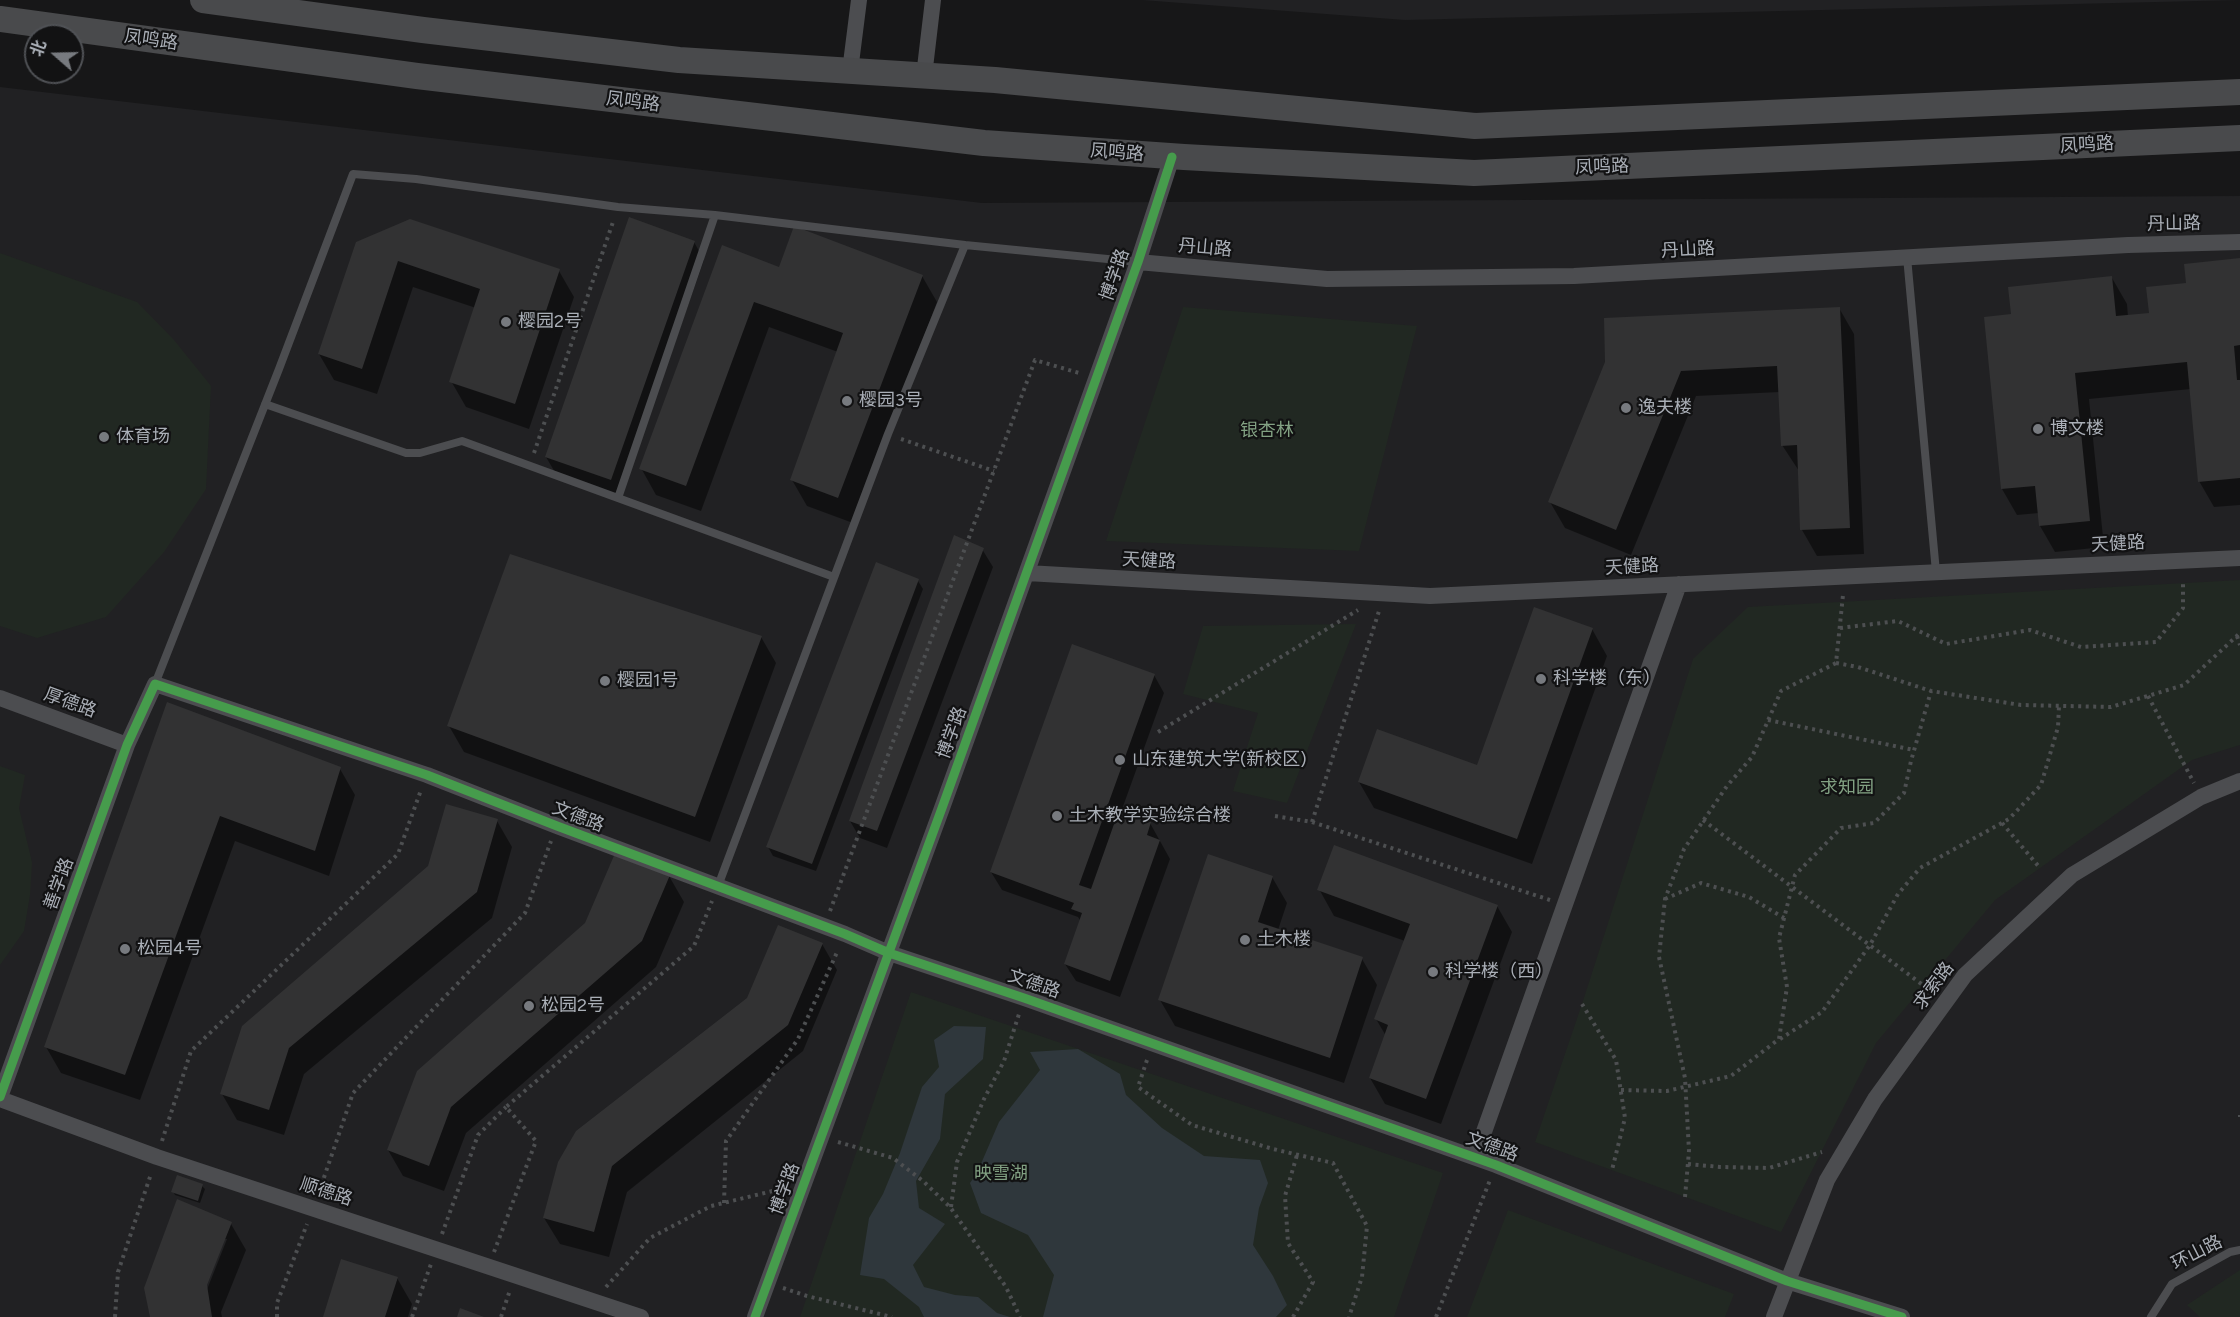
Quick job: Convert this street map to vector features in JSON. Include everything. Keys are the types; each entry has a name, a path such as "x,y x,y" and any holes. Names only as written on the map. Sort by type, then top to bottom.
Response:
{"main road":[{"path":"202,0 423,30 679,60 995,80 1475,126 2240,92"},
{"name":"凤鸣路","path":"0,19 417,76 960,141 1173,157 1474,173 2240,138"}],"street":[{"path":"849,71 859,0"},
{"path":"924,76 933,0"},
{"name":"博学路","path":"755,1317 1027,573 1173,157"},
{"name":"丹山路","path":"1138,262 1327,279 1574,276 2128,245 2240,242"},
{"name":"天健路","path":"1027,573 1430,596 2240,558"},
{"path":"1475,1157 1679,584"},
{"name":"善学路","path":"0,1098 127,745 155,684"},
{"name":"文德路","path":"155,684 427,775 825,926 889,953 1024,998 1475,1157 1788,1281 1902,1317"},
{"name":"厚德路","path":"0,698 127,745"},
{"name":"求索路","path":"1774,1317 1827,1180 1875,1098 1965,975 2072,875 2201,797 2240,781"},
{"name":"顺德路","path":"0,1098 157,1157 641,1317"}],"lane":[{"path":"155,684 352,174 416,179 618,207 715,215 965,245 1138,262"},
{"path":"618,498 715,215"},
{"path":"718,886 888,434 965,245"},
{"path":"1907,257 1936,572"},
{"path":"265,404 406,453 420,453 462,441 834,577"},
{"name":"环山路","path":"2151,1317 2172,1284 2230,1252 2240,1250"}],"path":[{"path":"531,466 540,430 618,207"},
{"path":"825,926 1035,360 1096,378"},
{"path":"888,434 994,471"},
{"path":"1836,663 1843,576"},
{"path":"1840,628 1898,621 1946,644 2030,630 2081,647 2156,642 2183,608 2183,584"},
{"path":"1158,732 1384,594"},
{"path":"1312,822 1384,594"},
{"path":"2238,634 2240,645"},
{"path":"1685,1197 1689,1151 1685,1087 1659,957 1665,899 1684,849 1727,786 1752,757 1781,691 1836,663 1858,667 1930,691 2021,705 2111,707 2184,685 2238,634"},
{"path":"1779,1039 1787,987 1779,938 1795,875 1841,828 1874,823 1904,793 1930,691"},
{"path":"2148,696 2201,797"},
{"path":"1621,1090 1666,1091 1731,1076 1779,1039 1822,1012 1870,945 1898,894 1920,868 2009,819 2041,785 2058,727 2059,706"},
{"path":"1768,720 1914,750"},
{"path":"116,1317 118,1272 191,1051 398,854 427,775"},
{"path":"1275,816 1312,822 1564,905"},
{"path":"1703,820 1924,986"},
{"path":"2002,823 2040,868"},
{"path":"278,1317 277,1303 313,1209 353,1092 525,913 557,826"},
{"path":"1665,899 1701,883 1749,897 1784,918"},
{"path":"412,1317 478,1134 506,1107 694,946 718,886"},
{"path":"724,1203 726,1141 798,1039 845,934"},
{"path":"950,1207 957,1162 984,1099 1004,1061 1024,998"},
{"path":"1582,1004 1616,1060 1624,1118 1612,1170"},
{"path":"1152,1043 1138,1087 1192,1125 1332,1163 1367,1226 1362,1277 1349,1317"},
{"path":"489,1267 536,1141 506,1107"},
{"path":"822,1137 893,1158 922,1181 950,1207 1006,1287 1020,1317"},
{"path":"1688,1164 1769,1168 1822,1152"},
{"path":"1293,1317 1313,1282 1288,1244 1285,1196 1297,1155"},
{"path":"1436,1317 1496,1165"},
{"path":"593,1301 650,1238 711,1206 804,1184"},
{"path":"501,1317 515,1275"},
{"path":"768,1282 807,1296 892,1317"}],"shaded area":[{"path":"1142,0 2240,0 1405,20"},
{"name":"山东建筑大学(新校区)","path":"0,87 982,203 2240,196 2240,1317 0,1317"},
{"path":"954,1026 986,1027 983,1059 945,1094 940,1139 916,1181 919,1208 945,1224 913,1265 924,1287 955,1295 978,1297 997,1313 1010,1317 924,1317 919,1307 884,1279 860,1275 869,1218 883,1194 900,1153 922,1087 939,1067 934,1040"},
{"path":"1078,1049 1120,1074 1126,1095 1162,1128 1204,1156 1260,1160 1268,1183 1259,1208 1253,1245 1273,1276 1287,1305 1276,1317 1043,1317 1054,1275 1028,1235 981,1213 970,1183 977,1173 999,1122 1040,1070 1030,1052"}],"green space":[{"name":"体育场","path":"0,253 137,302 174,340 211,386 206,489 164,552 106,617 37,638 0,626"},
{"name":"银杏林","path":"1183,307 1417,326 1359,551 1106,541"},
{"name":"求知园","path":"2240,580 2240,745 2192,760 1995,900 1876,1043 1781,1232 1535,1142 1693,659 1748,607"},
{"path":"1356,624 1287,803 1233,791 1258,713 1183,694 1203,626"},
{"path":"0,766 25,775 19,808 32,862 30,895 24,931 0,965"},
{"name":"映雪湖","path":"911,992 1443,1173 1394,1317 800,1317"},
{"path":"1508,1210 1734,1294 1725,1317 1467,1317"},
{"path":"2240,1270 2240,1317 2200,1317 2187,1305"}],"building":[{"path":"629,217 695,241 611,480 545,457"},
{"name":"樱园2号","path":"410,219 560,269 515,404 449,382 480,289 398,261 362,369 318,354 356,242"},
{"name":"樱园3号","path":"794,226 923,275 838,498 790,480 843,333 754,302 686,486 639,469 722,245 779,267"},
{"name":"博文楼","path":"2240,258 2240,345 2234,346 2237,380 2240,380 2240,478 2198,482 2187,362 2075,373 2090,521 2039,526 2035,486 2001,489 1984,317 2011,314 2008,287 2112,276 2116,316 2149,313 2146,287 2186,283 2184,264"},
{"name":"逸夫楼","path":"1840,307 1850,528 1800,530 1797,445 1781,446 1777,366 1681,371 1616,530 1548,502 1605,362 1604,318"},
{"path":"954,535 984,548 877,831 849,821"},
{"name":"樱园1号","path":"510,554 762,636 695,817 447,726"},
{"path":"876,562 919,579 812,864 766,847"},
{"name":"科学楼（东）","path":"1534,607 1593,628 1517,839 1358,782 1377,729 1477,765"},
{"name":"土木教学实验综合楼","path":"1072,644 1155,674 1079,885 1091,889 1119,810 1151,822 1147,835 1160,840 1110,981 1064,964 1082,913 1071,909 1074,903 990,872"},
{"name":"松园4号","path":"167,702 341,767 315,851 220,816 125,1075 44,1047"},
{"path":"446,804 498,819 477,892 289,1048 269,1110 220,1094 242,1026 428,866"},
{"name":"科学楼（西）","path":"1334,845 1498,905 1426,1099 1369,1078 1388,1025 1374,1019 1410,924 1317,890"},
{"name":"松园2号","path":"616,851 670,875 642,941 451,1107 429,1166 387,1150 417,1071 585,923"},
{"name":"土木楼","path":"1208,854 1273,876 1258,922 1363,957 1330,1058 1158,1000"},
{"path":"778,925 823,943 788,1025 612,1166 594,1232 543,1218 558,1162 576,1131 747,998"},
{"path":"177,1175 203,1184 198,1201 171,1192"},
{"path":"177,1199 232,1222 207,1285 212,1317 150,1317 144,1288"},
{"path":"341,1259 398,1277 385,1317 323,1317"},
{"path":"460,1308 484,1317 457,1317"}],"cycle path":[{"path":"755,1317 942,808 1138,262 1172,157"},
{"path":"0,1097 127,745 155,684 427,775 845,934 889,953 1024,998 1496,1165 1787,1281 1902,1317"}],"place":[{"name":"樱园2号","path":"506,322"},
{"name":"樱园3号","path":"847,401"},
{"name":"逸夫楼","path":"1626,408"},
{"name":"博文楼","path":"2038,429"},
{"name":"体育场","path":"104,437"},
{"name":"科学楼（东）","path":"1541,679"},
{"name":"樱园1号","path":"605,681"},
{"name":"山东建筑大学(新校区)","path":"1120,760"},
{"name":"土木教学实验综合楼","path":"1057,816"},
{"name":"土木楼","path":"1245,940"},
{"name":"松园4号","path":"125,949"},
{"name":"科学楼（西）","path":"1433,972"},
{"name":"松园2号","path":"529,1006"}]}
